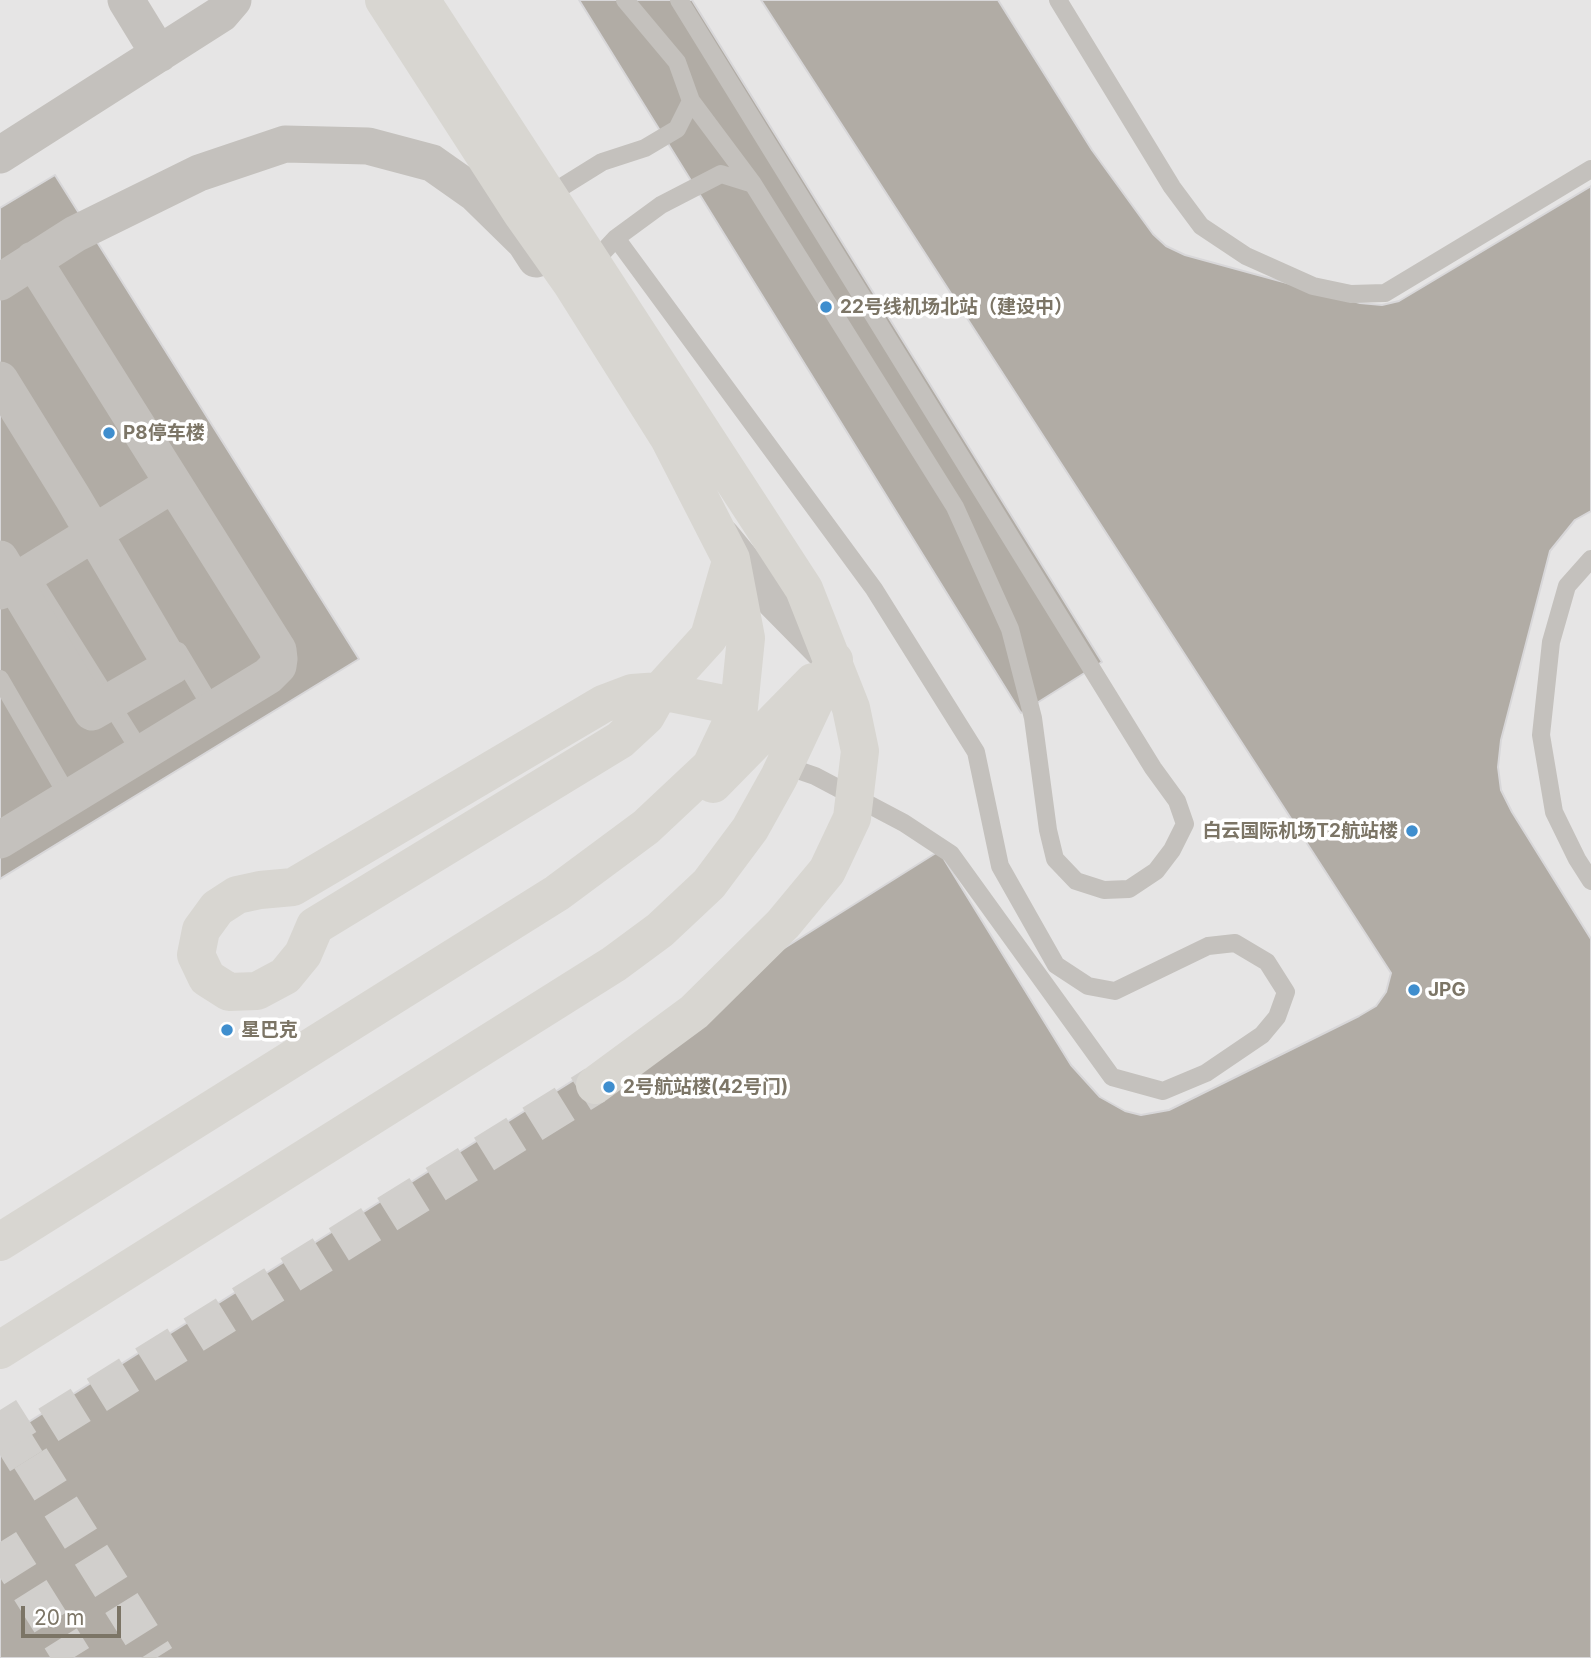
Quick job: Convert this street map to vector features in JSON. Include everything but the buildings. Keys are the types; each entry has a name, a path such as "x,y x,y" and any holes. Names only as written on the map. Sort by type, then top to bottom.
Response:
{"main road":[{"path":"0,1242 557,893 646,827 711,766 738,707 746,638 732,559 669,438 572,284 521,212 383,0"},
{"path":"421,0 804,589 851,708 860,751 852,818 827,871 783,924 694,1012 595,1084"},
{"path":"732,559 709,637 660,691 646,716 620,740 315,926 303,954 285,976 257,991 229,992 207,978 196,955 201,930 216,908 237,895 293,887 603,704 632,693 660,691 738,707"},
{"path":"0,1262 569,906 638,856 698,799 834,660"},
{"path":"0,1350 614,964 660,930 709,884 750,830 779,777 834,660"}],"street":[{"path":"126,0 159,54"},
{"path":"0,155 221,14 233,0"},
{"path":"0,282 75,234 199,173 285,144 368,146 432,163 476,194 525,242 681,480 726,543 772,598 834,660"},
{"path":"0,840 268,676 278,666 279,659 278,650 33,260"},
{"path":"0,380 73,498 172,666 92,712 10,574 104,526 173,484"}],"lane":[{"path":"625,0 677,62 691,101 753,184 955,507 1010,629 1033,718 1048,830 1055,859 1076,881 1104,890 1129,889 1156,871 1172,850 1185,824 1177,801 1153,768 679,0"},
{"path":"1058,0 1172,187 1202,226 1246,256 1313,286 1351,294 1385,293 1591,169"},
{"path":"521,212 602,162 645,148 677,129 691,101"},
{"path":"572,284 616,238 661,205 721,174 753,184"},
{"path":"616,238 874,589 976,752 1000,866 1056,965 1088,986 1115,991 1208,946 1234,943 1267,962 1286,992 1277,1017 1262,1035 1206,1073 1163,1091 1112,1077 951,854 904,823 804,773 762,758 711,766"},
{"path":"0,366 104,526 214,711"},
{"path":"1591,559 1567,586 1550,642 1541,735 1554,812 1591,881"},
{"path":"10,574 142,754"},
{"path":"0,679 69,798"}],"shaded area":[{"path":"0,0 1591,0 1591,1658 0,1658"}],"tunnel":[{"path":"0,1455 595,1085"},
{"path":"0,1410 156,1658"},
{"path":"0,1542 73,1658"}],"place":[{"name":"22号线机场北站（建设中）","path":"826,307"},
{"name":"P8停车楼","path":"109,433"},
{"name":"白云国际机场T2航站楼","path":"1412,831"},
{"name":"JPG","path":"1414,990"},
{"name":"星巴克","path":"227,1030"},
{"name":"2号航站楼(42号门)","path":"609,1087"}]}
